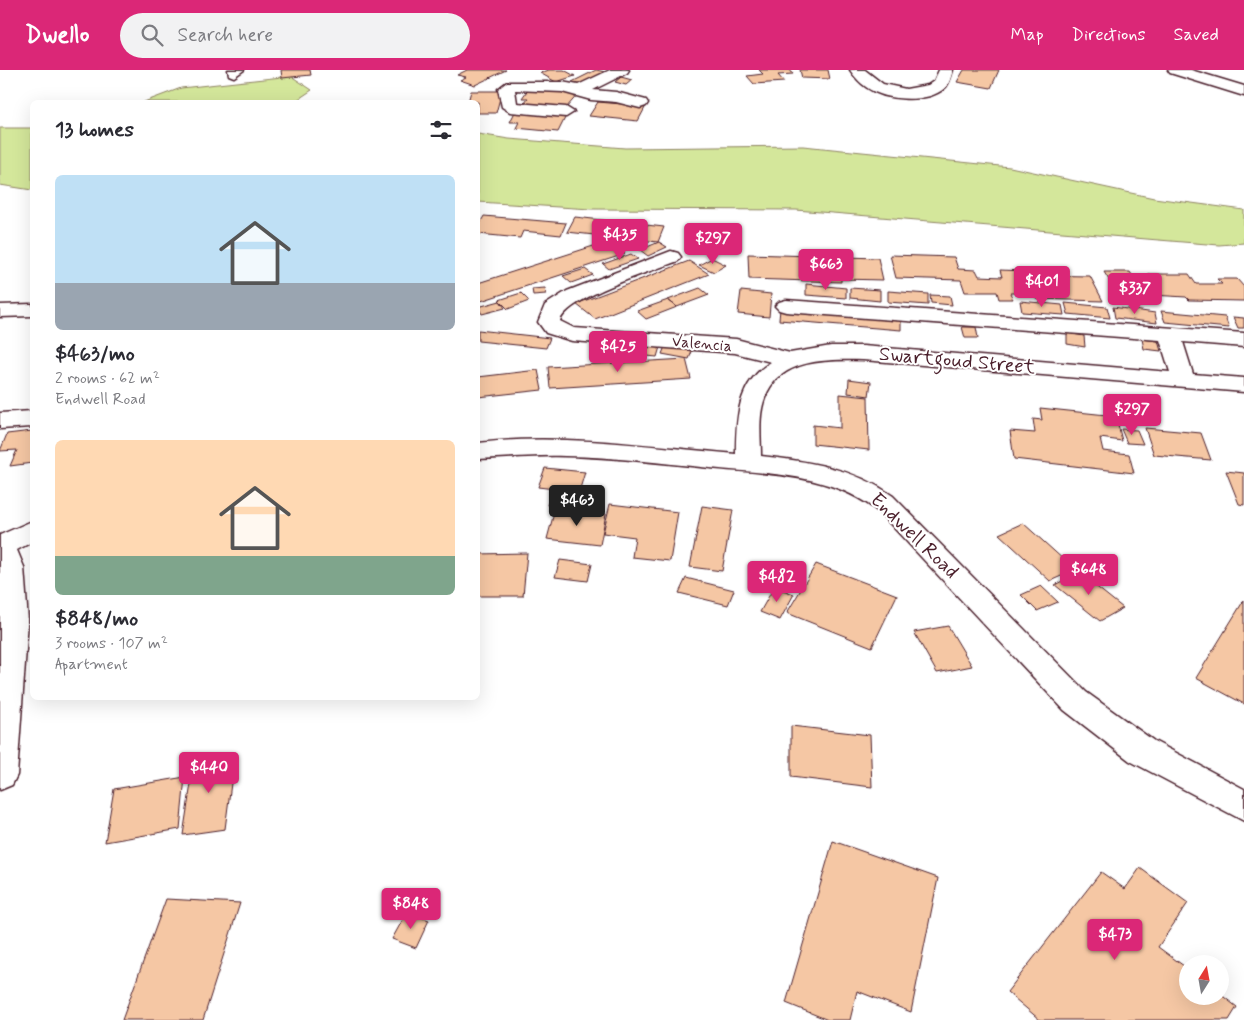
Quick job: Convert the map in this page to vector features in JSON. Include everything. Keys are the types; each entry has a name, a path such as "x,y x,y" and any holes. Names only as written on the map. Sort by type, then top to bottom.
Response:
{"street":[{"path":"580,90 622,70"},
{"path":"857,70 871,84 883,91 898,94 931,90 940,84 946,70"},
{"path":"1174,70 1244,91"},
{"path":"566,112 510,107 506,89 512,85 580,90 591,96 616,98 640,103"},
{"name":"Valencia","path":"671,257 574,295 553,310 550,322 554,328 572,334 736,346 790,360"},
{"path":"786,306 1244,340"},
{"path":"0,312 30,310"},
{"path":"1169,334 1184,380"},
{"name":"Swartgoud Street","path":"748,464 749,413 756,389 771,374 790,360 811,355 844,352 1244,386"},
{"path":"0,420 30,419"},
{"name":"Endwell Road","path":"480,451 541,447 599,449 788,468 838,478 874,495 889,507 1075,702 1142,751 1244,806"},
{"path":"0,775 13,620 10,567 1,545 30,532"}],"green space":[{"path":"291,76 312,90 297,100 149,100 181,88"},
{"path":"0,128 30,128 30,190 0,185"},
{"path":"480,134 509,139 625,148 803,146 1010,167 1154,198 1244,210 1244,243 1219,245 796,210 591,209 480,202"}],"building":[{"path":"281,70 310,70 311,75 282,78"},
{"path":"467,70 506,70 475,85 460,80 466,77 457,75"},
{"path":"549,70 564,70 575,76 556,82 540,73"},
{"path":"596,70 606,72 580,85 572,82"},
{"path":"759,70 790,70 793,74 778,75 784,82 754,84 747,76 763,74"},
{"path":"800,70 828,70 830,79 802,78"},
{"path":"964,70 999,70 991,88 957,82"},
{"path":"621,77 632,80 626,85 615,82"},
{"path":"529,88 579,93 566,108 524,103 528,98 522,98"},
{"path":"471,91 502,91 496,113 480,113 480,100 469,100"},
{"path":"598,102 646,106 638,121 589,116"},
{"path":"515,112 566,116 558,132 516,128 519,122 510,122"},
{"path":"484,216 566,223 561,235 523,231 520,238 480,234 480,223"},
{"path":"575,217 664,227 658,242 567,232"},
{"path":"609,241 625,254 480,301 480,282"},
{"path":"659,242 667,247 648,256 640,250"},
{"path":"631,254 638,259 609,269 603,264"},
{"path":"748,254 878,258 883,280 841,279 841,282 749,279"},
{"path":"890,255 954,257 958,269 976,270 979,276 1002,277 1000,270 1025,271 1027,275 1090,276 1103,301 1036,299 1034,293 1010,293 1013,299 999,299 997,292 965,292 961,280 896,278"},
{"path":"712,258 726,265 714,272 699,265"},
{"path":"689,261 709,274 595,319 576,304"},
{"path":"585,269 593,275 571,283 563,276"},
{"path":"1104,272 1130,272 1134,278 1151,278 1149,274 1189,274 1196,284 1222,284 1217,279 1237,279 1244,287 1244,301 1189,300 1186,297 1117,293"},
{"path":"806,284 846,288 846,298 806,295"},
{"path":"545,288 546,294 533,295 532,289"},
{"path":"700,288 709,295 677,307 668,300"},
{"path":"850,288 880,290 880,301 850,298"},
{"path":"741,291 771,294 769,317 738,314"},
{"path":"888,291 928,294 928,305 888,302"},
{"path":"521,293 529,301 508,309 499,300"},
{"path":"930,295 950,296 952,305 931,303"},
{"path":"668,300 677,307 646,319 637,311"},
{"path":"500,301 505,308 482,314 480,306"},
{"path":"1020,301 1062,305 1064,315 1022,312"},
{"path":"1065,303 1107,307 1110,318 1068,314"},
{"path":"1113,307 1155,313 1157,323 1115,318"},
{"path":"780,309 901,319 901,330 779,320"},
{"path":"1161,311 1225,317 1229,328 1165,322"},
{"path":"1233,317 1244,318 1244,328 1238,328"},
{"path":"962,327 976,327 978,338 965,338"},
{"path":"480,330 550,338 546,348 480,341"},
{"path":"1067,333 1084,336 1085,347 1067,344"},
{"path":"1142,339 1158,341 1161,351 1144,349"},
{"path":"619,343 660,347 657,357 616,353"},
{"path":"666,344 693,349 689,359 662,354"},
{"path":"686,359 691,379 550,388 548,367"},
{"path":"538,370 542,390 480,397 480,377"},
{"path":"849,379 871,382 869,396 848,393"},
{"path":"840,394 868,397 869,450 813,444 813,425 840,428"},
{"path":"1040,408 1116,416 1122,441 1100,438 1103,451 1129,454 1134,473 1014,459 1010,431 1035,433 1033,419 1042,420"},
{"path":"1145,428 1201,433 1211,460 1154,455"},
{"path":"1121,429 1137,430 1143,444 1127,443"},
{"path":"30,431 30,463 10,466 17,450 0,451 7,434"},
{"path":"545,468 585,472 579,492 538,487"},
{"path":"1226,471 1244,473 1244,505 1239,504"},
{"path":"554,490 582,495 576,510 547,505"},
{"path":"610,504 678,512 670,561 632,557 635,537 603,533"},
{"path":"702,506 733,510 722,571 690,567"},
{"path":"555,509 606,514 600,545 547,539"},
{"path":"1023,523 1075,570 1050,581 999,534"},
{"path":"527,553 523,596 480,596 480,554"},
{"path":"560,560 592,564 588,581 555,577"},
{"path":"816,564 897,595 872,647 787,613"},
{"path":"1078,572 1123,608 1100,621 1055,585"},
{"path":"686,578 734,590 728,605 679,593"},
{"path":"1041,586 1058,602 1037,611 1021,595"},
{"path":"774,587 794,594 780,620 760,612"},
{"path":"1244,600 1244,704 1196,678"},
{"path":"948,626 972,666 937,673 914,632"},
{"path":"791,726 870,735 872,787 791,777"},
{"path":"235,753 225,829 183,835 195,758"},
{"path":"185,777 180,829 105,842 114,789"},
{"path":"833,841 938,878 911,1012 857,991 850,1020 828,1020 786,1003"},
{"path":"1140,868 1188,903 1158,947 1179,962 1179,1005 1229,1005 1229,1001 1237,1007 1229,1020 1040,1020 1007,992 1101,872 1125,889"},
{"path":"166,899 240,903 203,1020 122,1020"},
{"path":"407,912 429,920 416,948 392,939"}]}
